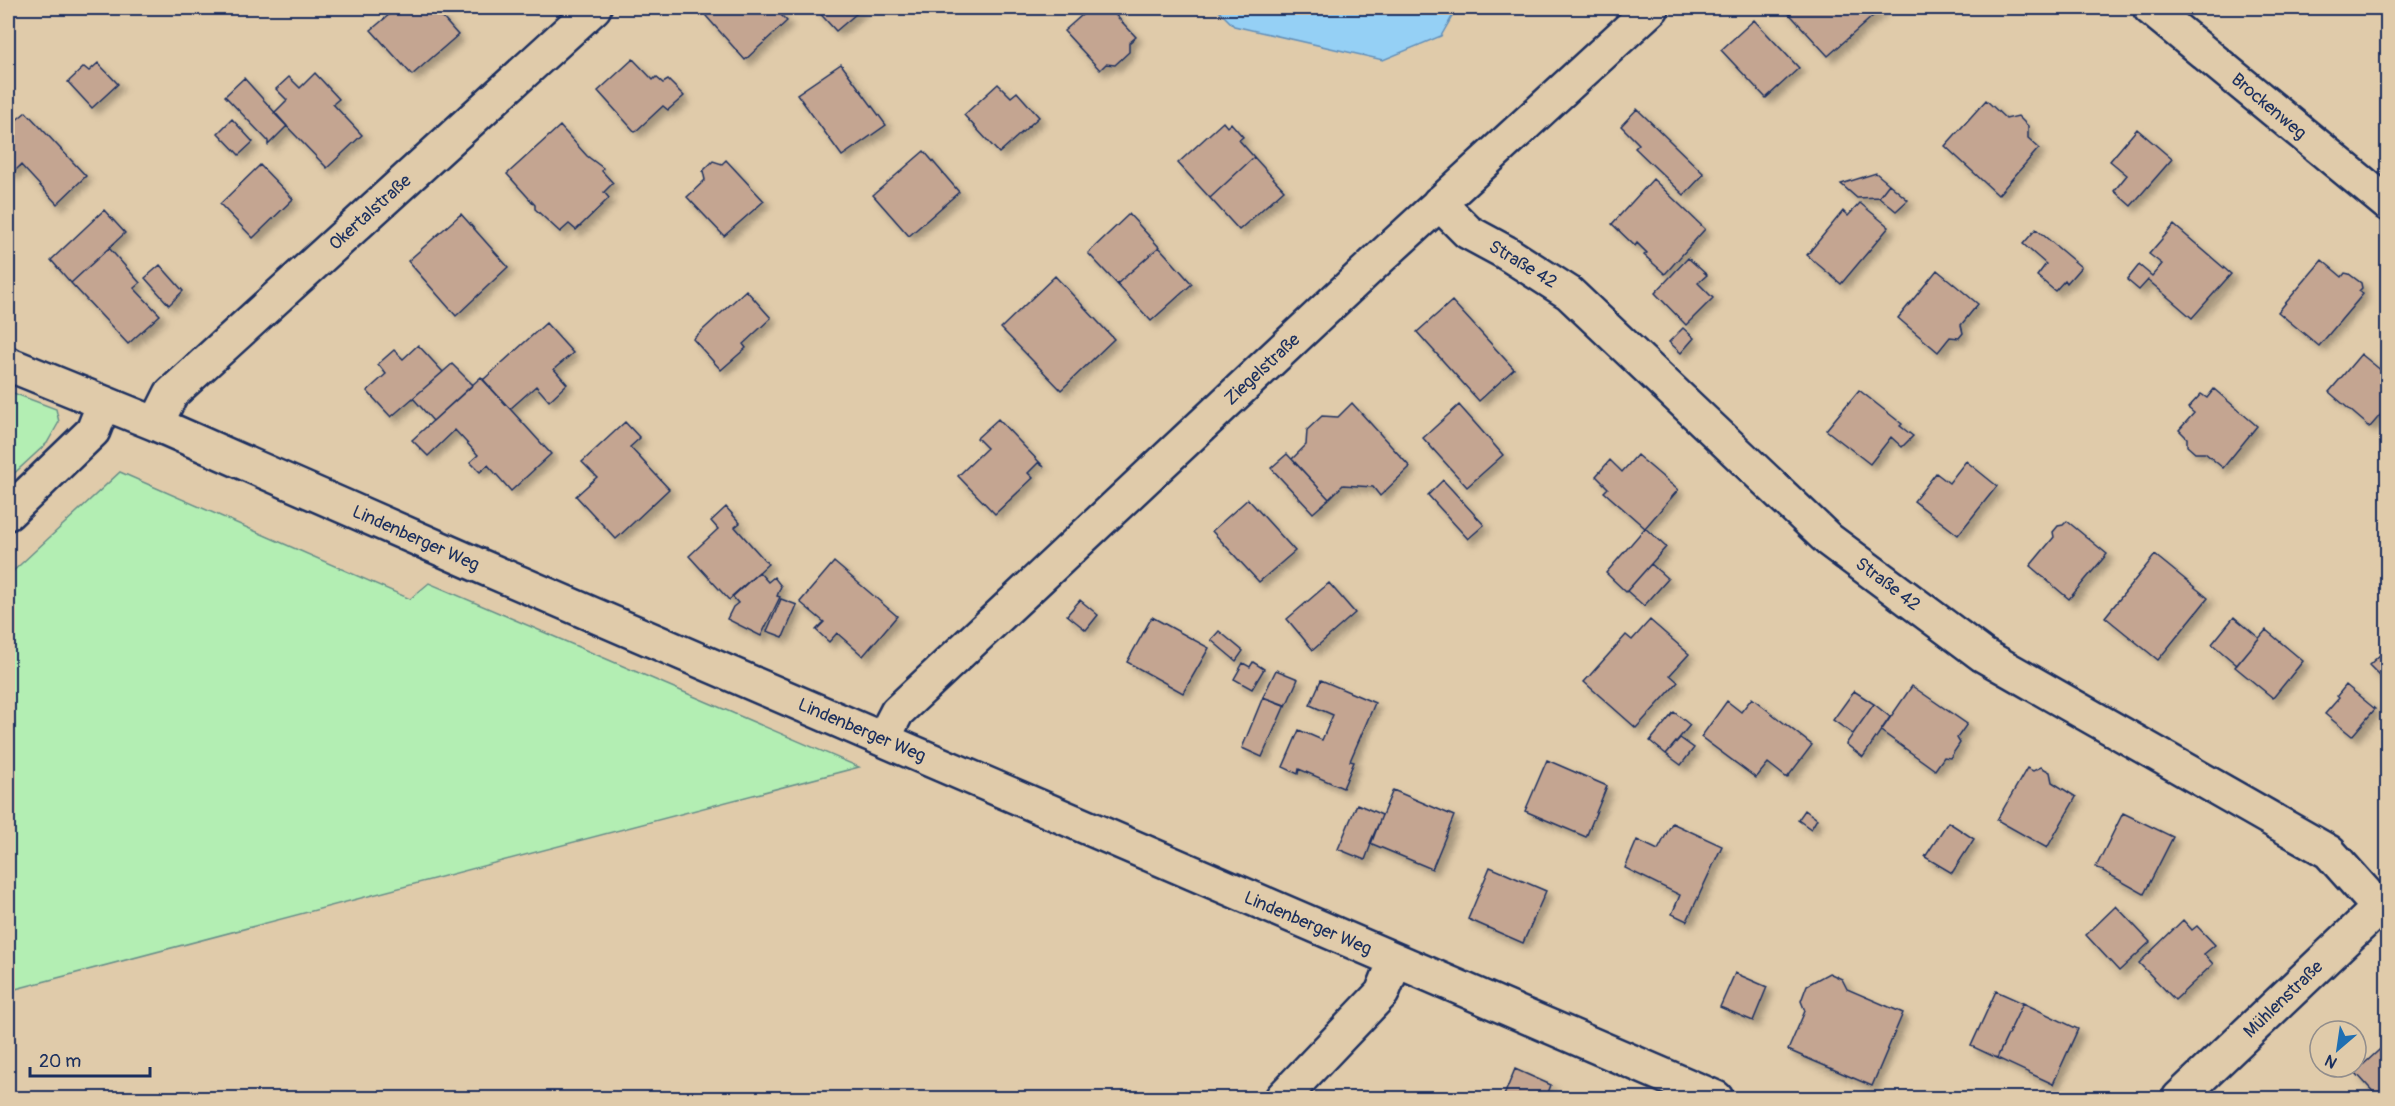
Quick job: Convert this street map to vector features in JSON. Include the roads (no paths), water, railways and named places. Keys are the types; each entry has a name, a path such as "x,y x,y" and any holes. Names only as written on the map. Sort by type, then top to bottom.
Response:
{"street":[{"name":"Okertalstraße","path":"156,424 171,394 594,8"},
{"name":"Ziegelstraße","path":"883,739 897,712 1439,203 1652,8"},
{"name":"Brockenweg","path":"2150,8 2388,204"},
{"name":"Straße 42","path":"1439,203 1468,232 1505,252 1569,293 1829,540 1973,647 2329,852 2383,904"},
{"name":"Lindenberger Weg","path":"8,364 156,424 1716,1098"},
{"path":"8,513 93,430 104,403"},
{"name":"Mühlenstraße","path":"2179,1098 2383,904"},
{"path":"1282,1098 1382,993 1395,961"}],"water":[{"path":"1216,8 1457,8 1441,36 1383,60 1234,26"}]}
